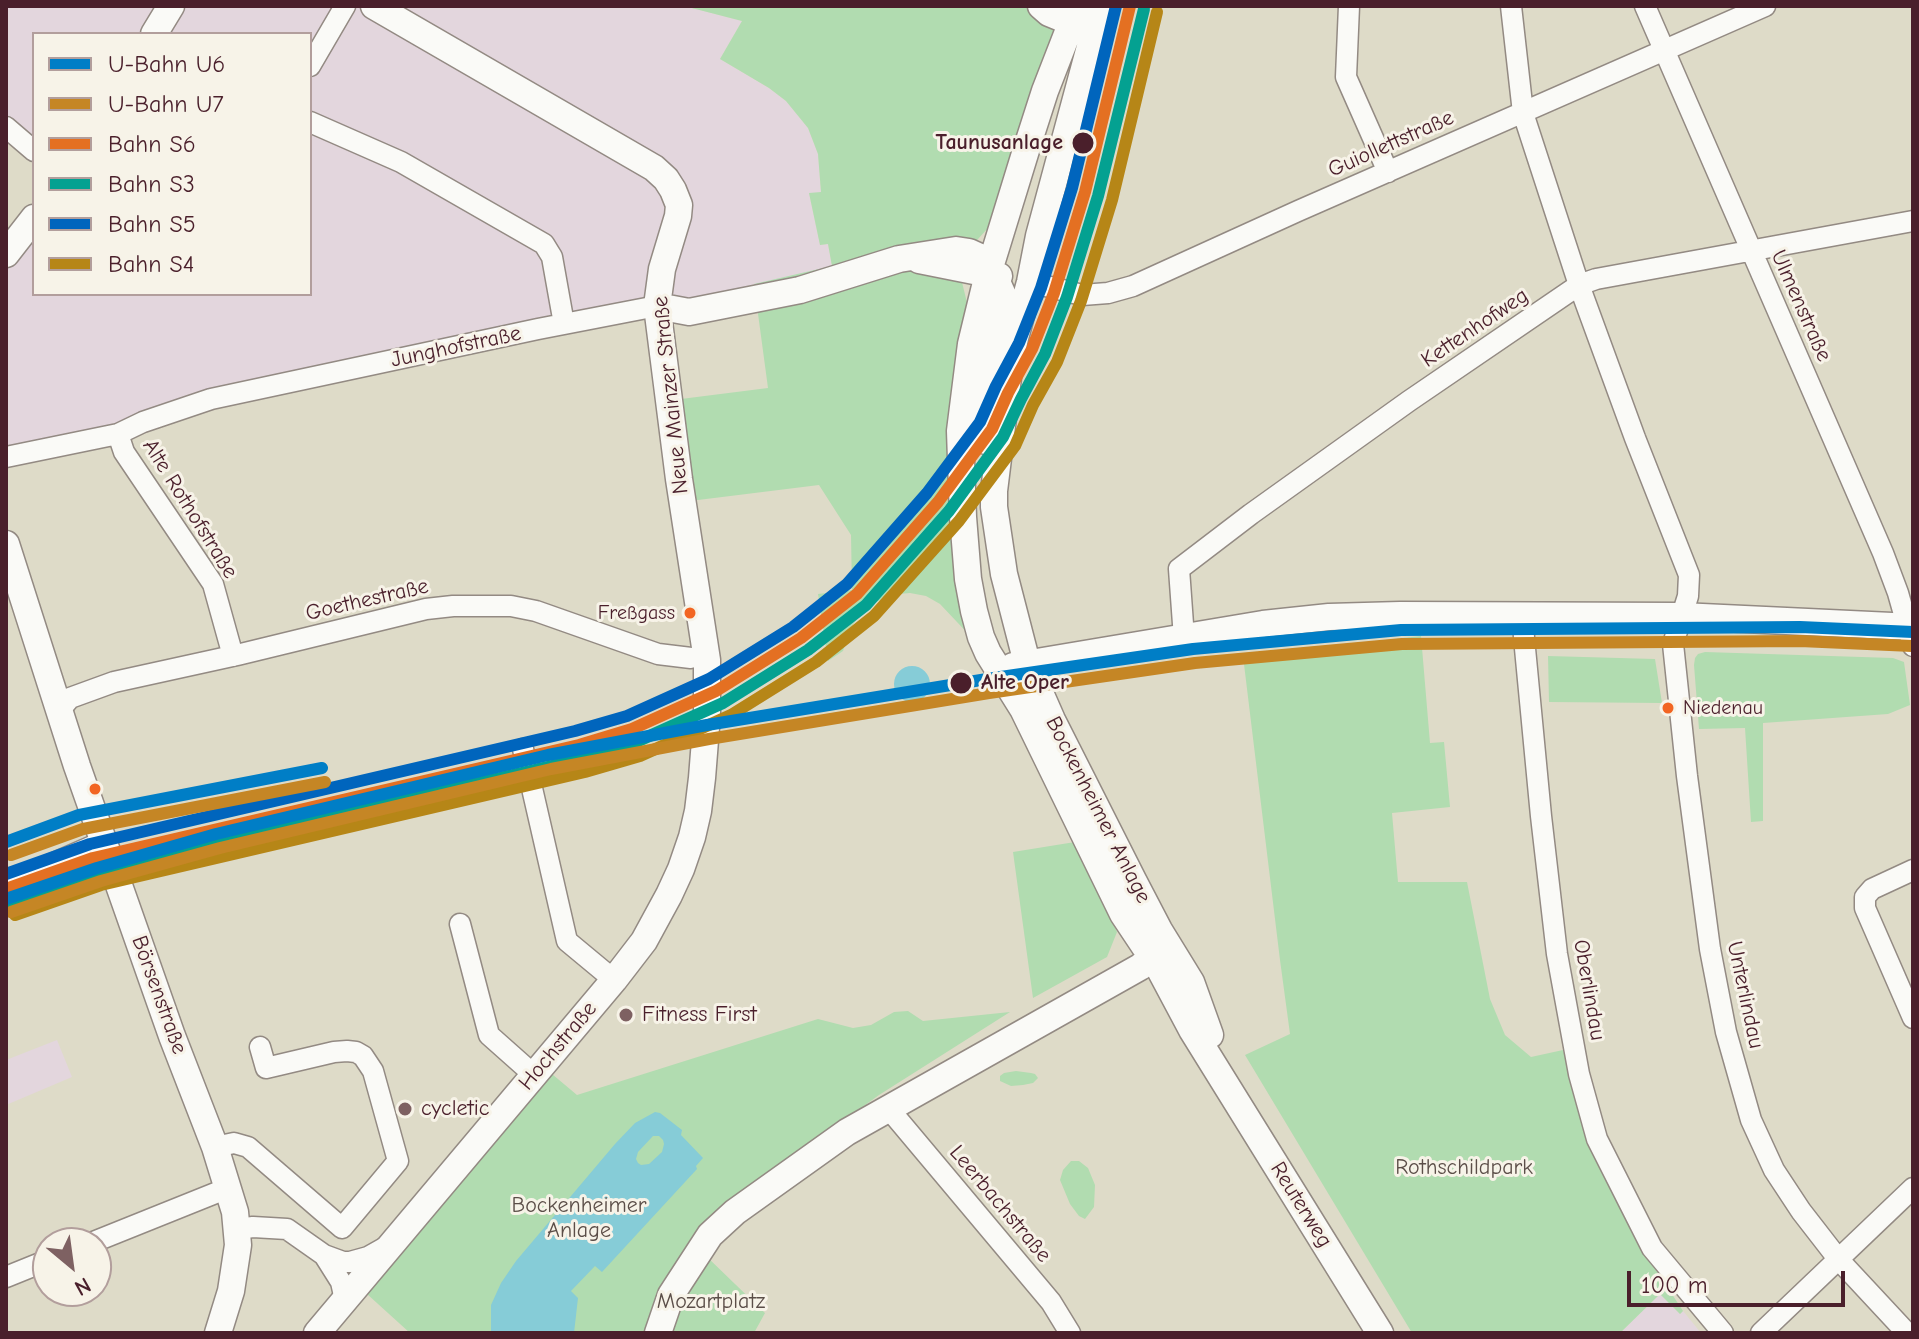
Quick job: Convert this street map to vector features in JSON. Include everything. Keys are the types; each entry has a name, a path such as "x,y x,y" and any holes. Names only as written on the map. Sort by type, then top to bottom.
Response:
{"main road":[{"path":"155,32 171,6"},
{"name":"Neue Mainzer Straße","path":"374,6 662,174 673,190 679,210 662,269 657,306 679,479 707,660 707,715"},
{"path":"1041,6 1049,13 1081,21"},
{"path":"1100,6 1081,21 1045,91 971,344 960,431 968,579 981,637 999,669 1263,624 1329,617 1681,616 1911,633"},
{"path":"1027,663 1004,574 994,491 1010,361 1028,266 1079,82 1081,21"},
{"path":"1010,204 1016,254 1028,266"},
{"path":"980,308 950,258 993,226 1010,204"},
{"path":"6,254 32,221"},
{"name":"Junghofstraße","path":"657,306 689,312 800,290 871,266 908,258 950,258 992,272"},
{"path":"992,272 1028,266"},
{"path":"992,272 1003,301 987,387 985,460 994,491"},
{"name":"Börsenstraße","path":"6,544 59,711 169,1027 215,1147 235,1212 238,1245 231,1291 218,1333"},
{"name":"Bockenheimer Anlage","path":"1027,663 1058,732 1159,930 1152,958"},
{"name":"Bockenheimer Anlage","path":"999,669 1018,699 1123,914 1152,958"},
{"name":"Hochstraße","path":"317,1333 644,941 681,869 698,811 707,715"},
{"name":"Reuterweg","path":"1159,930 1191,982 1222,1076"},
{"path":"658,1333 671,1295 710,1235 767,1187 847,1132 1152,958"},
{"name":"Reuterweg","path":"1152,958 1192,1030 1380,1333"}],"street":[{"path":"312,63 345,6"},
{"path":"1349,6 1346,77 1388,172"},
{"path":"1511,6 1523,113 1579,285 1689,575 1688,596 1681,616"},
{"name":"Ulmenstraße","path":"1645,6 1883,553 1911,633"},
{"name":"Guiollettstraße","path":"1028,266 1082,295 1108,293 1133,286 1763,7"},
{"path":"312,123 401,162 538,240 548,248 552,257 564,324"},
{"path":"6,127 32,149"},
{"name":"Kettenhofweg","path":"1184,638 1179,569 1409,401 1579,285 1596,279 1913,221"},
{"name":"Junghofstraße","path":"6,457 118,434 143,422 211,399 657,306"},
{"name":"Alte Rothofstraße","path":"118,434 124,452 213,584 233,656"},
{"name":"Goethestraße","path":"59,711 70,698 114,682 426,609 511,606 536,611 658,654 691,658"},
{"name":"Oberlindau","path":"1523,615 1557,954 1579,1074 1597,1139 1652,1248 1723,1333"},
{"name":"Unterlindau","path":"1681,616 1673,644 1710,949 1726,1032 1751,1120 1774,1170 1801,1211 1839,1260 1907,1333"},
{"path":"523,749 567,941 614,980"},
{"path":"6,884 104,841"},
{"path":"1913,870 1872,889 1865,897 1865,908 1913,1018"},
{"path":"460,924 489,1035 534,1075"},
{"path":"215,1147 234,1143 248,1147 342,1228 398,1161 373,1071 363,1056 356,1052 334,1052 266,1068 260,1047"},
{"name":"Leerbachstraße","path":"889,1109 1051,1302 1070,1333"},
{"path":"112,1235 228,1188"},
{"path":"1761,1333 1913,1188"},
{"path":"238,1229 287,1229 324,1255 343,1262 359,1260 378,1252 395,1239"},
{"path":"324,1255 341,1282 345,1300"},
{"path":"6,1277 32,1266"}],"shaded area":[{"path":"6,6 684,6 742,21 720,59 786,101 808,128 818,154 821,193 809,193 820,245 828,244 832,267 6,452 6,264 32,229 32,296 312,296 312,32 32,32 32,142 6,120"},
{"path":"57,1040 72,1077 6,1105 6,1060"},
{"path":"1660,1294 1680,1314 1683,1311 1701,1333 1620,1333"}],"green space":[{"name":"Taunusanlage","path":"684,6 1027,6 1057,30 1010,204 957,262 974,331 971,344 974,640 940,604 926,596 899,594 878,601 863,611 851,627 843,651 828,661 818,594 852,590 851,535 819,485 690,501 673,400 768,388 754,284 832,266 828,244 820,245 809,193 821,192 818,154 808,128 786,101 720,59 742,21"},
{"name":"Rothschildpark","path":"1421,636 1430,743 1444,742 1450,807 1392,813 1398,882 1467,882 1490,999 1505,1035 1531,1057 1563,1050 1595,1151 1645,1253 1683,1311 1680,1314 1660,1294 1620,1333 1412,1333 1245,1055 1290,1034 1243,656"},
{"path":"1698,654 1893,658 1904,662 1910,705 1888,714 1763,723 1763,821 1751,822 1745,728 1699,729 1694,665"},
{"path":"1548,656 1655,659 1662,703 1549,702"},
{"path":"1075,842 1117,932 1107,957 1033,998 1013,852"},
{"name":"Bockenheimer Anlage","path":"908,1011 923,1021 1010,1012 879,1095 763,1179 653,1333 410,1333 367,1294 552,1074 577,1095 818,1019 853,1028 871,1025 894,1012"},
{"path":"1004,1073 1035,1074 1038,1078 1033,1083 1011,1086 1000,1081"},
{"path":"1071,1161 1079,1161 1088,1168 1095,1185 1094,1207 1085,1219 1070,1204 1060,1180 1063,1170"},
{"name":"Mozartplatz","path":"705,1255 765,1313 754,1333 668,1333 678,1300"}],"water":[{"path":"912,666 925,671 930,684 925,697 912,702 899,697 894,684 899,671"},
{"path":"655,1112 660,1113 682,1130 681,1135 703,1158 697,1169 602,1272 595,1266 571,1291 578,1298 574,1333 491,1333 491,1305 516,1261 635,1123","holes":["653,1136 659,1136 664,1144 662,1152 649,1164 638,1163 638,1152"]}],"metro line":[{"name":"U6","path":"6,899 97,868 216,834 548,755 707,725 1193,649 1401,630 1800,627 1913,632"},
{"name":"U7","path":"11,912 101,881 220,848 551,769 709,739 1195,663 1402,644 1800,641 1912,646"},
{"name":"U6","path":"6,842 79,815 322,768"},
{"name":"U7","path":"11,855 83,829 325,782"}],"rail line":[{"name":"S5","path":"6,874 90,844 575,731 627,716 709,679 793,627 847,584 927,493 980,422 1019,343 1041,288 1072,188 1116,6"},
{"name":"S6","path":"6,889 93,858 579,745 632,729 716,691 801,638 857,594 938,502 992,429 1032,349 1054,293 1085,192 1130,6"},
{"name":"S3","path":"11,902 97,871 582,759 636,742 723,703 808,650 866,605 949,511 1003,437 1045,354 1067,297 1098,196 1144,9"},
{"name":"S4","path":"15,915 101,885 585,772 640,756 731,715 816,662 874,616 959,521 1015,446 1057,362 1081,301 1112,200 1157,12"}],"place":[{"name":"Taunusanlage","path":"1083,143"},
{"name":"Freßgass","path":"690,613"},
{"name":"Alte Oper","path":"961,683"},
{"name":"Niedenau","path":"1668,708"},
{"name":"Fitness First","path":"626,1015"},
{"name":"cycletic","path":"405,1109"}]}
